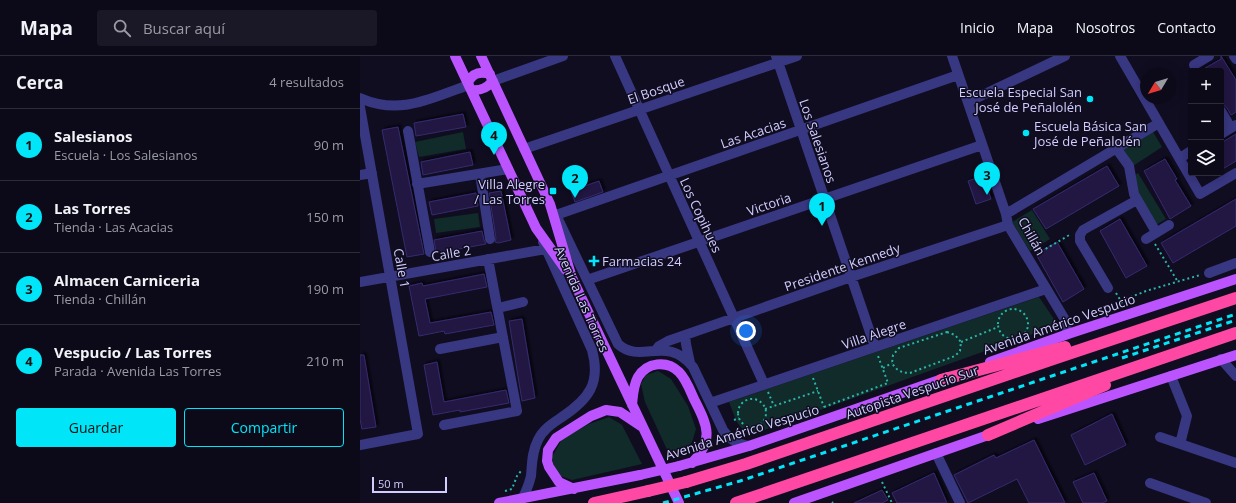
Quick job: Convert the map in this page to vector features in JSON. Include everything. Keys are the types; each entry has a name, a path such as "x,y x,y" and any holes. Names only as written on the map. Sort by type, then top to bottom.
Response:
{"highway":[{"name":"Autopista Vespucio Sur","path":"594,503 686,482 767,457 1236,298"},
{"path":"941,380 1159,323"},
{"path":"736,503 1236,334"},
{"path":"988,435 1195,347"}],"main road":[{"name":"Avenida Las Torres","path":"455,56 536,228 572,278"},
{"name":"Avenida Las Torres","path":"481,56 550,204 572,278 679,503"},
{"path":"480,72 491,77 484,89 480,90 469,86 476,74 480,72"},
{"name":"Avenida Américo Vespucio","path":"499,503 640,475 692,463 749,446 941,380 1068,334 1236,279"},
{"path":"794,503 805,501 988,435 1236,355"},
{"path":"632,405 636,381 646,368 652,365 662,364 672,366 679,372 703,417 707,430 706,443 692,463"},
{"path":"574,489 559,482 549,467 547,461 548,450 556,438 591,416 606,410 620,412 643,428"}],"street":[{"path":"491,77 564,56"},
{"name":"Los Copihues","path":"615,56 764,384"},
{"name":"El Bosque","path":"524,149 639,110 777,59 797,56"},
{"name":"Chillán","path":"952,56 1007,220 1064,318 1068,334"},
{"path":"968,102 1065,56"},
{"path":"1120,56 1200,194 1236,172"},
{"path":"1194,65 1209,56"},
{"name":"Los Salesianos","path":"777,59 875,347"},
{"name":"Las Acacias","path":"556,215 958,75"},
{"path":"360,98 376,104 400,106 414,104 469,86"},
{"name":"Calle 1","path":"360,107 418,434 360,445"},
{"path":"1224,115 1233,126 1224,132"},
{"name":"Presidente Kennedy","path":"656,350 665,342 851,277 1007,220 1116,148 1159,123"},
{"path":"408,131 430,252"},
{"name":"Victoria","path":"587,280 982,145"},
{"path":"1116,148 1129,166 1134,194 1151,236 1169,225"},
{"path":"1180,158 1188,153"},
{"path":"417,184 508,169"},
{"path":"360,175 372,173"},
{"path":"480,174 490,239"},
{"path":"1108,288 1080,241 1080,235 1083,230 1137,200"},
{"name":"Avenida Las Torres","path":"550,204 618,344 627,350 635,352 663,350 676,353 690,363 726,435 736,443 749,446"},
{"name":"Avenida Las Torres","path":"522,499 529,482 533,457 538,439 546,429 572,411 583,401 591,390 595,377 595,363 592,350 536,228"},
{"name":"Calle 2","path":"360,282 546,249"},
{"path":"444,425 517,411 488,259"},
{"path":"1209,273 1236,263"},
{"name":"Villa Alegre","path":"710,403 1046,288"},
{"path":"498,308 523,302"},
{"path":"685,335 690,363"},
{"path":"440,349 503,337"},
{"path":"1221,359 1236,376"},
{"path":"1171,376 1187,416 1180,444"},
{"path":"1160,437 1236,463"},
{"path":"936,453 960,503"},
{"path":"1150,483 1206,503"}],"path":[{"path":"1151,236 1178,282"},
{"path":"1121,301 1209,273"},
{"path":"1010,309 1021,311 1028,322 1025,333 1017,338 1009,338 1004,336 998,327 1001,315 1010,309"},
{"path":"961,342 998,327"},
{"path":"947,332 955,335 961,342 960,351 955,356 910,373 904,373 896,370 892,362 893,355 899,348 947,332"},
{"path":"824,407 888,383 875,347"},
{"path":"883,368 892,362"},
{"path":"810,369 826,411"},
{"path":"764,384 774,406"},
{"path":"765,409 818,391"},
{"path":"747,400 758,400 763,404 766,414 761,424 755,427 747,426 742,423 739,418 739,407 747,400"},
{"path":"734,420 739,418"},
{"path":"512,489 517,476"},
{"path":"880,478 892,503"}],"green space":[{"path":"1152,130 1162,147 1133,166 1122,149"},
{"path":"463,132 466,149 419,157 415,142"},
{"path":"1138,173 1166,219 1156,225 1137,193 1134,176"},
{"path":"1032,210 1050,239 1030,251 1012,222"},
{"path":"478,213 480,227 436,233 434,219"},
{"path":"1039,297 1058,325 753,434 743,430 737,422 729,402"},
{"path":"658,371 671,379 688,406 696,429 692,442 682,452 670,456 645,402 641,384 646,375"},
{"path":"609,417 622,425 642,464 572,480 561,476 554,467 552,457 562,439 589,424"}],"building":[{"path":"1221,56 1236,80 1236,112 1231,115 1224,106 1224,68 1205,68 1221,59"},
{"path":"463,114 466,127 416,136 414,123"},
{"path":"398,127 424,254 407,257 382,130"},
{"path":"1236,134 1236,161 1224,168 1224,141"},
{"path":"470,152 473,165 423,175 421,162"},
{"path":"1165,159 1177,179 1175,180 1191,206 1170,219 1144,171"},
{"path":"1107,166 1119,186 1046,229 1033,209"},
{"path":"983,176 991,199 976,204 968,181"},
{"path":"599,181 603,192 575,202 571,191"},
{"path":"501,191 511,240 498,243 495,242 496,238 489,193"},
{"path":"476,193 478,206 432,215 429,202"},
{"path":"1236,199 1236,226 1173,263 1161,243"},
{"path":"1120,219 1147,266 1126,278 1100,231"},
{"path":"482,231 486,244 438,253 436,252 434,240"},
{"path":"1057,242 1084,289 1063,302 1036,254"},
{"path":"484,274 487,287 425,299 430,323 491,312 494,325 445,334 444,331 419,336 409,286 422,283 423,286"},
{"path":"522,319 535,398 522,401 509,321"},
{"path":"360,355 364,355 376,427 362,429 360,419"},
{"path":"437,362 444,402 506,390 509,403 460,412 460,410 433,415 424,365"},
{"path":"1112,414 1126,445 1085,465 1071,435"},
{"path":"1034,440 1065,503 1029,503 1017,479 968,503 954,475 994,455 996,458"},
{"path":"934,473 947,503 897,503 892,493"},
{"path":"1094,473 1107,501 1102,503 1083,503 1073,482"},
{"path":"882,490 888,500 882,503 854,503"}],"railway":[{"path":"663,503 740,481 1236,314"},
{"path":"1122,358 1236,320"}],"place":[{"name":"Escuela Especial San José de Peñalolén","path":"1090,99"},
{"name":"Escuela Básica San José de Peñalolén","path":"1026,133"},
{"name":"Vespucio / Las Torres","path":"494,155"},
{"name":"Villa Alegre / Las Torres","path":"553,191"},
{"name":"Almacen Carniceria","path":"987,195"},
{"name":"Las Torres","path":"575,198"},
{"name":"Salesianos","path":"822,226"},
{"name":"Farmacias 24","path":"594,261"}]}
